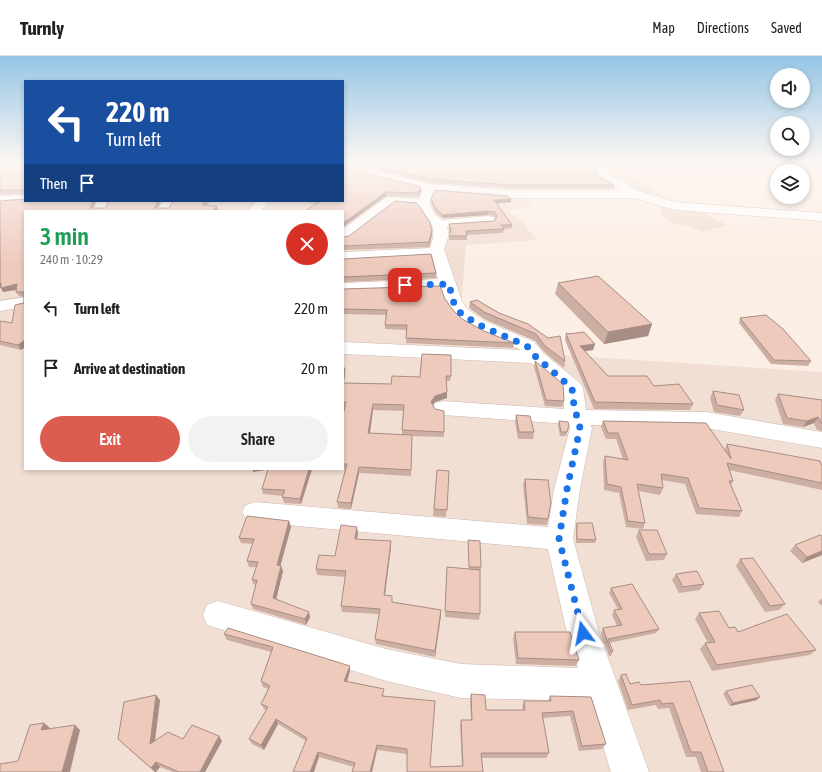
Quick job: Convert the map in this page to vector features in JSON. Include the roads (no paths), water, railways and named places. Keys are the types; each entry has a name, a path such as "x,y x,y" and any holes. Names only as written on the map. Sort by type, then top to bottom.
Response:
{"street":[{"path":"423,203 426,196"},
{"path":"643,196 675,206 822,217"},
{"path":"0,200 23,198"},
{"path":"344,235 392,200 423,203"},
{"path":"255,210 263,202"},
{"path":"423,203 430,216 439,224 442,235 438,244 438,252 453,301 458,311 477,324 527,346 536,357 572,388 580,428 567,489 559,539 583,633 630,772"},
{"path":"439,224 488,220"},
{"path":"344,257 438,252"},
{"path":"344,288 449,284"},
{"path":"0,306 24,302"},
{"path":"344,348 536,357"},
{"path":"443,408 577,417 706,420 822,440"},
{"path":"255,512 559,539"},
{"path":"218,615 386,665 461,681 600,685"}]}
